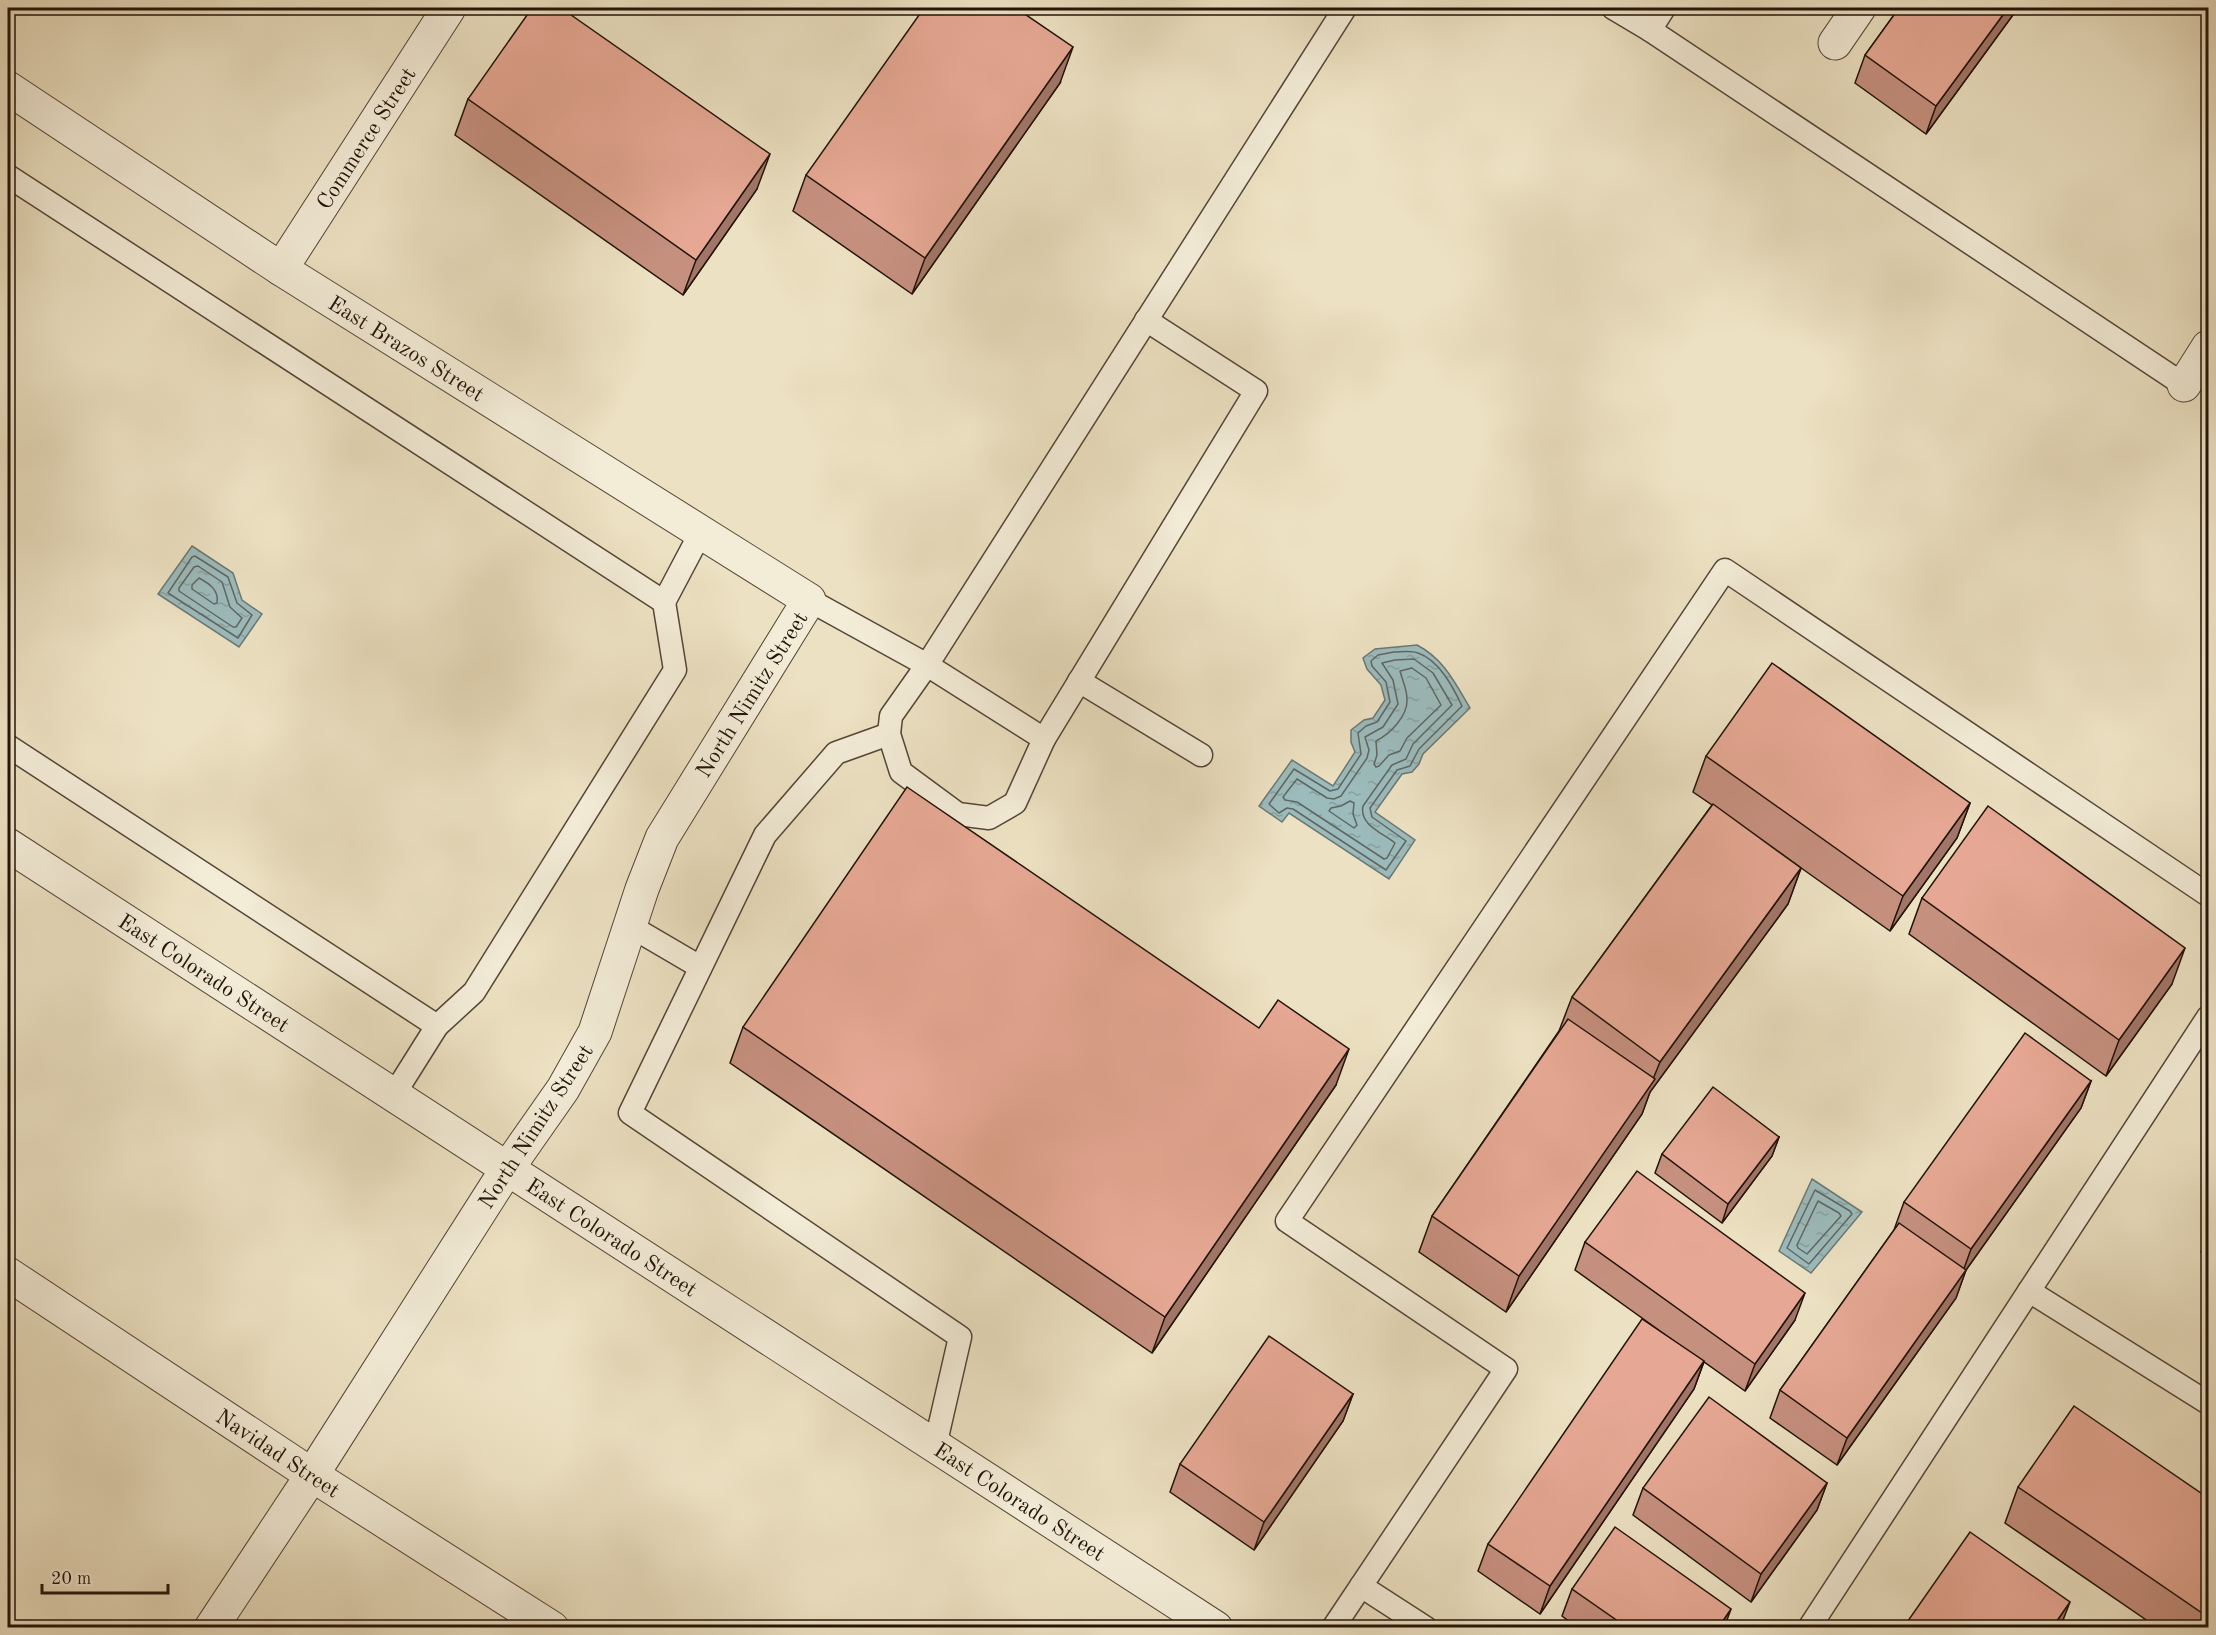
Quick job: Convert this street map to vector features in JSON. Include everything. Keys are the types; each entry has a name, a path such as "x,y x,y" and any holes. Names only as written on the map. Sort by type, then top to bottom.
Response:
{"street":[{"name":"Commerce Street","path":"281,269 449,8"},
{"path":"1834,43 1859,8"},
{"name":"East Brazos Street","path":"8,88 281,269 809,600"},
{"path":"2184,385 2208,347"},
{"name":"North Nimitz Street","path":"211,1628 312,1475 507,1169 563,1089 596,1032 642,890 662,838 809,600"},
{"name":"East Colorado Street","path":"8,845 1216,1628"},
{"name":"Navidad Street","path":"8,1274 312,1475 552,1628"}],"lane":[{"path":"1146,320 1256,391 1044,739 1015,803 989,818 958,814 901,772 889,734 891,716 927,664 1146,320 1345,8"},
{"path":"1613,8 1650,30 2184,385"},
{"path":"1650,30 1664,8"},
{"path":"8,176 664,602"},
{"path":"393,1096 437,1026 474,992 675,670 664,602 701,532"},
{"path":"1333,1628 1506,1369 1287,1221 1725,570 2208,895"},
{"path":"809,600 927,664 1044,739"},
{"path":"1079,681 1202,755"},
{"path":"889,734 836,753 765,835 630,1113 960,1337 935,1446"},
{"path":"8,746 437,1026"},
{"path":"630,926 700,967"},
{"path":"1809,1628 2208,1017"},
{"path":"2029,1291 2208,1403"},
{"path":"1361,1586 1426,1628"}],"water":[{"path":"192,546 233,573 242,600 262,614 239,647 158,594"},
{"path":"1417,645 1442,664 1470,708 1423,754 1419,764 1412,772 1402,774 1375,812 1415,840 1389,879 1289,813 1282,822 1259,806 1292,760 1333,786 1355,752 1351,742 1351,730 1364,720 1373,718 1385,700 1381,685 1367,669 1363,658 1375,649"},
{"path":"1812,1179 1862,1212 1811,1273 1779,1251"}],"building":[{"path":"532,8 561,8 770,154 696,260 468,99"},
{"path":"924,8 1016,8 1073,47 925,258 806,175"},
{"path":"1899,8 2008,8 1936,106 1865,55"},
{"path":"1772,663 1970,803 1903,896 1706,756"},
{"path":"907,787 1259,1028 1278,1000 1349,1049 1165,1317 743,1027"},
{"path":"1713,804 1801,868 1660,1062 1572,997"},
{"path":"1988,806 2185,948 2119,1040 1922,898"},
{"path":"1568,1019 1655,1079 1519,1276 1432,1216"},
{"path":"2025,1033 2091,1081 1971,1249 1904,1202"},
{"path":"1713,1087 1779,1137 1728,1204 1662,1154"},
{"path":"1637,1171 1805,1293 1755,1364 1585,1242"},
{"path":"1899,1223 1966,1270 1847,1438 1780,1390"},
{"path":"1642,1319 1704,1361 1550,1586 1488,1544"},
{"path":"1269,1336 1353,1394 1264,1522 1180,1464"},
{"path":"1709,1397 1827,1483 1761,1574 1643,1488"},
{"path":"2074,1406 2208,1498 2208,1617 2018,1487"},
{"path":"1615,1527 1731,1609 1718,1628 1628,1628 1572,1589"},
{"path":"1970,1532 2070,1602 2052,1628 1903,1628"}]}
